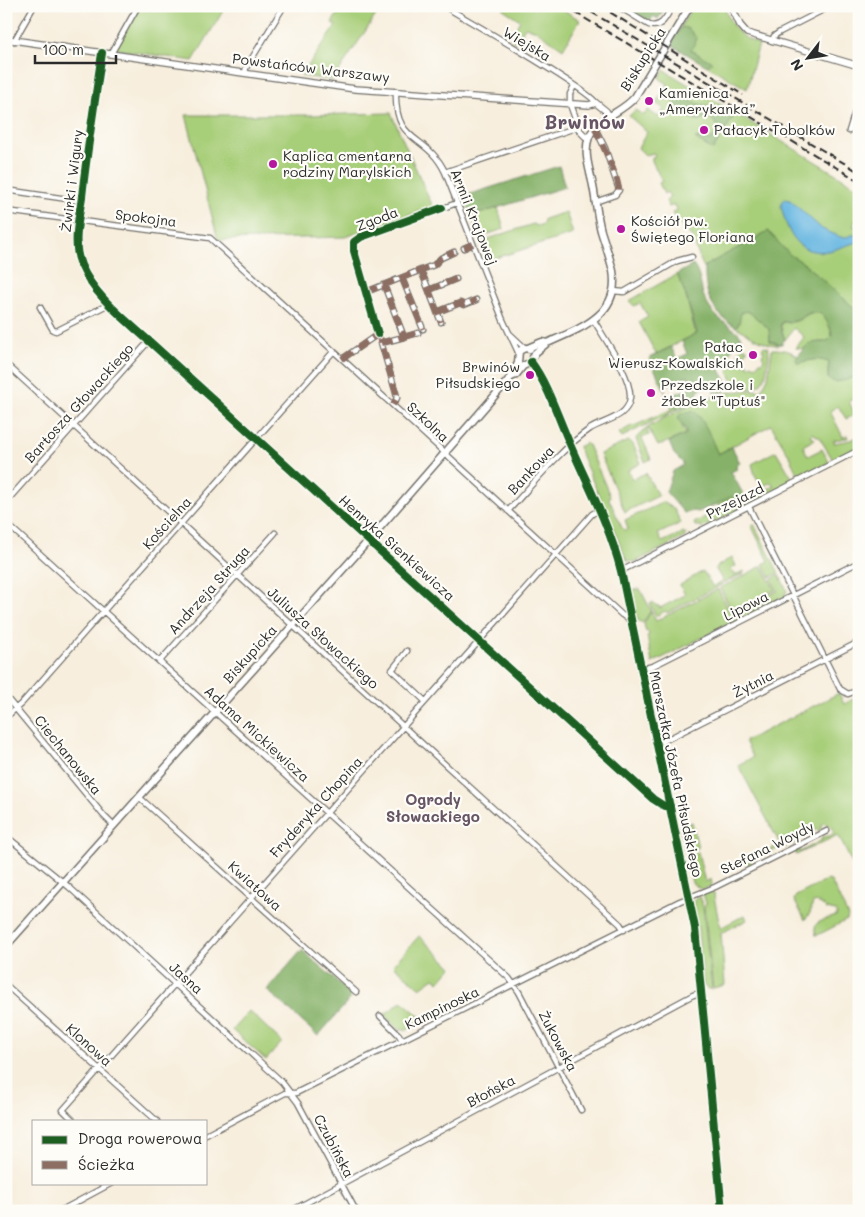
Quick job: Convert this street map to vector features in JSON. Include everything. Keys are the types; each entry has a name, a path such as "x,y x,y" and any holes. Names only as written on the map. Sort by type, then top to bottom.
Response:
{"main road":[{"name":"Biskupicka","path":"594,128 609,116 625,107 635,97 690,6"},
{"path":"594,128 588,139 586,154 598,220 612,271 613,291"},
{"name":"Biskupicka","path":"511,377 516,376 547,343 593,319 604,310 613,291"},
{"name":"Biskupicka","path":"6,946 369,540 511,377 518,356 526,348 542,342 547,343"},
{"path":"518,356 521,363 530,360 532,351 526,348"}],"street":[{"path":"14,40 34,6"},
{"path":"111,54 138,6"},
{"path":"245,73 246,68 284,6"},
{"name":"Wiejska","path":"444,6 592,97 596,103"},
{"path":"618,6 652,26 660,24 672,6"},
{"path":"731,6 740,25 747,33 859,66"},
{"path":"772,41 774,36 780,32 831,6"},
{"name":"Powstańców Warszawy","path":"6,39 355,89 570,103 596,103"},
{"name":"Żwirki i Wigury","path":"102,53 78,221 77,245 80,264 87,278 108,304"},
{"path":"574,86 570,94 570,103 578,127 588,139"},
{"name":"Armii Krajowej","path":"396,91 396,110 402,127 409,135 433,152 445,172 518,356"},
{"path":"849,131 859,99"},
{"path":"596,103 609,116"},
{"path":"445,172 578,127"},
{"path":"594,128 604,148 619,190 616,195 595,202"},
{"path":"6,190 81,201"},
{"name":"Zgoda","path":"393,405 397,398 396,393 353,247 356,240 361,237 457,203"},
{"name":"Spokojna","path":"6,211 210,238"},
{"name":"Szkolna","path":"210,238 556,555 632,622"},
{"path":"464,248 473,244"},
{"path":"366,292 434,265 441,258 454,252"},
{"path":"613,291 624,292 672,264 692,257"},
{"path":"421,270 441,322"},
{"path":"402,278 423,329"},
{"path":"429,290 456,279"},
{"path":"384,285 404,337"},
{"path":"437,312 460,303 464,305 476,300"},
{"path":"40,306 53,330 56,331 108,304"},
{"name":"Henryka Sienkiewicza","path":"108,304 653,799 664,806 670,806"},
{"name":"Bankowa","path":"508,510 570,445 591,429 623,413 630,401 627,378 593,319"},
{"path":"381,343 418,333"},
{"path":"342,359 378,334"},
{"name":"Armii Krajowej","path":"510,334 526,348"},
{"name":"Bartosza Głowackiego","path":"6,502 149,341"},
{"name":"Kościelna","path":"6,717 16,709 105,611 334,352"},
{"name":"Marszałka Józefa Piłsudskiego","path":"530,360 542,382 617,553 695,928 722,1211"},
{"name":"Juliusza Słowackiego","path":"6,364 293,624 620,924 624,930"},
{"name":"Przejazd","path":"621,571 859,450"},
{"path":"749,507 840,689 848,694 859,690"},
{"name":"Fryderyka Chopina","path":"73,1120 62,1110 592,514 599,510"},
{"name":"Adama Mickiewicza","path":"6,523 514,984"},
{"name":"Andrzeja Struga","path":"160,661 275,533"},
{"name":"Lipowa","path":"642,669 652,666 859,562"},
{"name":"Żytnia","path":"658,744 859,642"},
{"path":"407,652 392,670 425,701"},
{"name":"Ciechanowska","path":"6,697 114,826"},
{"name":"Kwiatowa","path":"139,796 356,992"},
{"name":"Stefana Woydy","path":"689,898 827,831"},
{"name":"Jasna","path":"6,836 63,882 276,1075 291,1093"},
{"name":"Kampinoska","path":"208,1135 285,1093 296,1093 689,898"},
{"name":"Żukowska","path":"514,984 560,1067 581,1110"},
{"name":"Klonowa","path":"6,986 156,1120"},
{"name":"Błońska","path":"291,1211 693,995 702,993"},
{"path":"380,1016 402,1040"},
{"name":"Czubińska","path":"291,1093 356,1211"},
{"path":"60,1211 110,1184"}],"green space":[{"path":"140,6 226,6 193,61 115,49"},
{"path":"342,6 362,6 376,15 333,80 301,76 336,25 332,23"},
{"path":"505,6 557,6 580,20 563,49 537,31 525,27 516,43 510,39 520,20 503,9"},
{"path":"625,6 666,6 658,19 653,16 650,22"},
{"path":"693,6 724,6 729,19 737,30 746,38 759,44 747,89 670,44"},
{"path":"681,27 688,29 697,39 691,50 712,62 707,66 670,44"},
{"path":"664,70 859,188 859,221 856,220 853,226 859,227 859,312 802,262 790,255 768,231 705,266 705,269 690,235 672,213 677,211 674,205 669,207 666,201 670,197 667,192 664,194 659,183 662,181 652,161 652,158 655,156 654,153 645,155 638,148 647,132 629,116 635,110 644,115 648,110 658,117 664,109 656,103 668,84 659,78","holes":["681,93 698,104 722,108 735,114 713,150 695,139 701,138 709,141 717,134 720,128"]},
{"path":"681,92 698,104 722,108 735,114 713,150 695,139 701,138 709,141 717,134 719,128 709,116 696,120 683,113 676,105 672,96"},
{"path":"391,113 433,207 345,237 218,240 186,115"},
{"path":"559,166 565,187 471,216 464,196"},
{"path":"498,208 504,229 479,237 471,216"},
{"path":"566,212 573,234 489,260 482,241 533,224 537,226 543,224 544,219"},
{"path":"768,231 790,255 802,262 859,312 859,375 843,381 831,381 828,379 829,362 817,359 798,363 796,360 808,345 825,341 832,337 828,324 820,313 809,313 796,321 782,322 780,326 785,340 780,344 770,341 769,329 748,311 741,313 736,327 720,315 715,308 708,294 705,266"},
{"path":"693,265 709,307 718,317 739,333 741,338 736,340 729,355 722,362 720,370 726,381 725,391 714,393 713,386 709,385 698,390 695,402 676,410 669,397 693,386 688,376 663,387 649,358 671,347 677,359 687,354 682,341 697,333 677,274"},
{"path":"677,274 685,293 695,331 698,333 656,354 639,322 648,317 640,303 634,306 629,301"},
{"path":"745,311 755,316 769,329 770,341 778,344 783,343 779,345 773,345 767,343 736,327 739,323 739,315"},
{"path":"817,312 823,316 829,326 832,337 829,341 812,343 804,349 796,348 804,337 794,328 785,340 781,323 796,321 810,313"},
{"path":"764,346 768,347 769,354 764,379 758,386 750,388 736,383 731,377 729,369 731,360 737,356 743,347 747,349 743,359 748,363 747,366 751,364 756,366 764,359 762,355 764,351 762,349"},
{"path":"772,349 792,352 798,356 796,360 829,362 828,378 836,382 859,375 859,399 857,397 849,401 855,415 846,419 838,406 830,411 843,437 847,435 848,438 834,440 834,443 851,440 859,436 859,447 833,460 819,437 812,433 810,436 815,439 803,446 808,456 822,449 829,462 798,479 792,460 771,425 718,454 694,411 681,414 682,426 686,434 658,446 649,429 647,430 649,435 642,438 651,459 645,462 636,439 641,433 650,426 691,405 726,393 752,390 761,391 768,377"},
{"path":"663,387 676,410 622,437 619,433 633,425 672,409"},
{"path":"694,411 705,425 718,454 732,447 740,463 736,466 737,469 731,472 747,501 744,502 742,499 737,502 732,497 698,512 684,513 666,492 673,471 682,466 683,463 674,454 669,442 686,434 686,430 678,419 679,416"},
{"path":"628,441 633,444 641,463 628,470 632,479 646,473 658,496 625,512 600,454"},
{"path":"586,443 622,528 628,529 625,520 664,502 674,509 681,523 658,534 662,542 684,532 685,534 688,533 685,537 635,562 627,561 578,447"},
{"path":"776,451 794,481 767,495 764,491 774,486 771,482 762,487 755,475 752,464"},
{"path":"762,493 763,497 702,528 701,526 695,526 694,523 733,502 732,500 718,506 716,504 709,507 732,497 741,504"},
{"path":"754,524 779,573 770,577 763,564 769,561 751,525"},
{"path":"732,557 736,566 731,568 735,575 744,571 744,573 724,583 715,568"},
{"path":"762,566 775,590 732,612 720,588"},
{"path":"703,571 713,587 721,582 723,584 667,613 665,611 656,616 650,604 653,602 660,608 685,595 680,585"},
{"path":"779,575 787,590 785,596 652,663 647,636 649,635 644,624 651,611 656,621 718,589 731,614 777,591 771,579"},
{"path":"640,589 651,610 643,623 637,620 631,590"},
{"path":"839,693 844,704 859,696 859,877 838,835 796,855 795,850 798,848 800,852 822,840 821,837 833,833 832,827 824,823 821,825 819,832 817,829 793,841 794,845 788,841 785,842 785,849 783,846 750,862 752,866 750,866 746,862 780,844 738,765 753,757 745,741"},
{"path":"692,822 698,848 685,851 680,827"},
{"path":"698,852 705,882 711,879 712,884 702,890 692,883 686,854"},
{"path":"827,880 831,881 848,916 847,920 816,936 816,925 837,915 836,911 826,909 819,903 813,903 810,913 805,920 794,900 796,896"},
{"path":"710,891 715,895 720,928 745,915 747,920 721,933 725,985 713,988 704,906 706,903 703,894"},
{"path":"700,896 703,907 712,989 708,989 703,985 698,930 693,906 694,900"},
{"path":"419,936 452,967 439,982 434,978 420,988 393,965"},
{"path":"302,950 350,993 350,999 318,1036 267,990"},
{"path":"402,1001 425,1021 406,1030 395,1026 384,1015"},
{"path":"249,1011 282,1042 266,1060 232,1030"}],"water":[{"path":"784,199 790,200 822,229 843,238 859,235 859,242 829,251 818,252 801,246 795,240 787,225 781,206"}],"railway":[{"path":"564,6 859,181"},
{"path":"581,6 859,172"},
{"path":"600,6 743,95"}],"marked path":[{"path":"595,128 614,171 619,188 618,193"},
{"path":"464,248 473,244"},
{"path":"366,292 434,265 441,258 454,252"},
{"path":"421,270 441,322"},
{"path":"402,278 423,329"},
{"path":"429,290 456,279"},
{"path":"381,343 404,337 384,285"},
{"path":"437,312 460,303 464,305 476,300"},
{"path":"378,331 396,393 397,398 393,405"},
{"path":"404,337 418,333"},
{"path":"342,359 378,334"}],"cycle path":[{"path":"102,53 77,240 78,257 94,287 120,315 653,799 664,806 670,806"},
{"path":"378,334 354,251 354,242 361,237 442,208"},
{"path":"531,362 547,390 598,505 621,571 695,928 722,1211"}],"place":[{"name":"Kamienica „Amerykanka”","path":"649,101"},
{"name":"Pałacyk Tobolków","path":"704,130"},
{"name":"Kaplica cmentarna rodziny Marylskich","path":"273,164"},
{"name":"Kościół pw. Świętego Floriana","path":"621,229"},
{"name":"Pałac Wierusz-Kowalskich","path":"753,355"},
{"name":"Brwinów Piłsudskiego","path":"530,375"},
{"name":"Przedszkole i żłobek \"Tuptuś\"","path":"651,393"}],"district":[{"name":"Brwinów","path":"585,122"},
{"name":"Ogrody Słowackiego","path":"433,808"}]}
